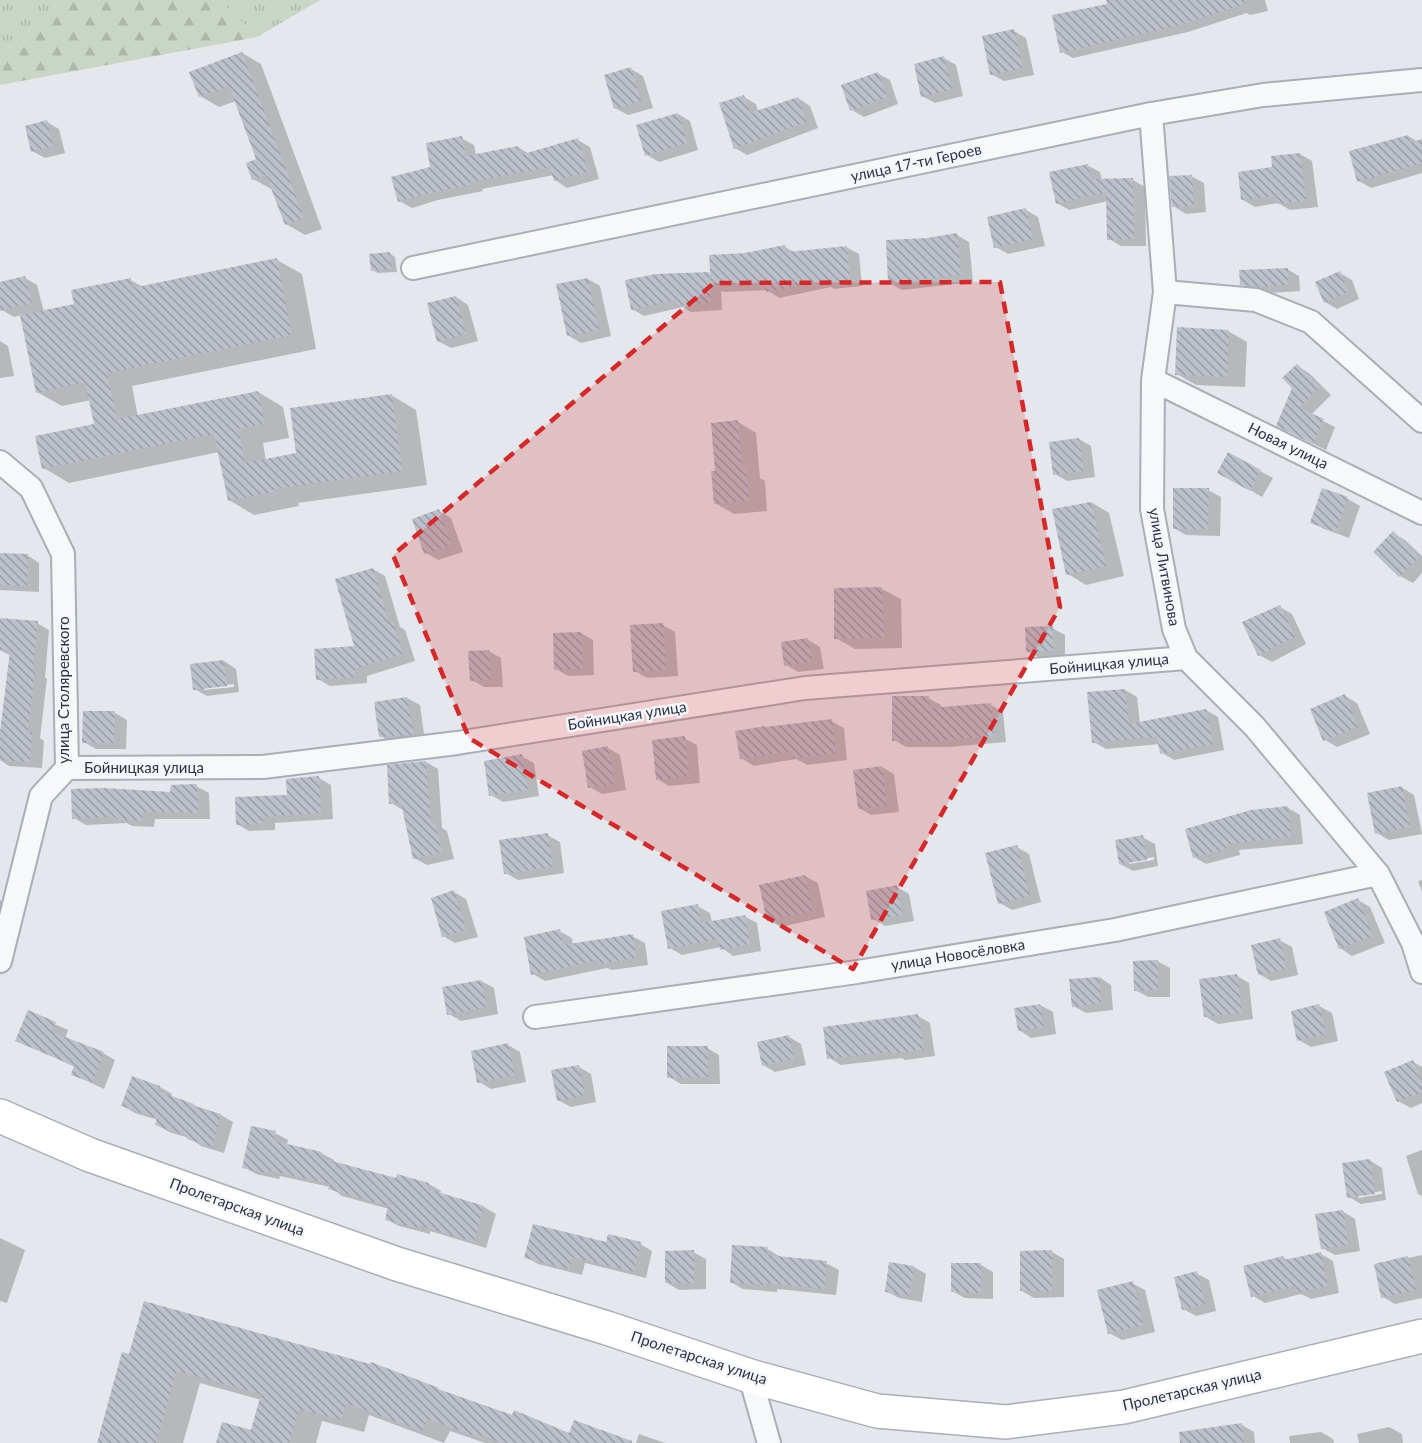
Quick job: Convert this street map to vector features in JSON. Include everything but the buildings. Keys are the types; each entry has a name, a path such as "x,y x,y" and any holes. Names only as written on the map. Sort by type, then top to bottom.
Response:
{"main road":[{"name":"Пролетарская улица","path":"0,1116 90,1155 397,1264 607,1328 750,1376 877,1411 1006,1422 1124,1407 1422,1336"}],"street":[{"name":"улица 17-ти Героев","path":"413,268 1150,114 1263,95 1422,80"},
{"name":"улица Литвинова","path":"1150,114 1165,292 1153,380 1152,509 1174,629 1186,658 1254,726 1378,874 1413,943 1422,972"},
{"path":"1165,292 1256,300 1311,322 1422,421"},
{"name":"Новая улица","path":"1153,380 1422,513"},
{"name":"улица Столяревского","path":"0,462 31,488 63,554 67,768 41,796 0,961"},
{"name":"Бойницкая улица","path":"67,768 263,767 457,743 805,688 1186,658"},
{"name":"улица Новосёловка","path":"535,1017 857,972 1115,930 1378,874"},
{"path":"750,1376 769,1443"}],"highlighted area":[{"path":"1000,282 1060,607 853,969 469,738 393,555 714,283"}],"green space":[{"path":"0,0 62,0 0,55"},
{"path":"62,0 219,0 257,37 0,85 0,55"},
{"path":"219,0 320,0 257,37"}]}
